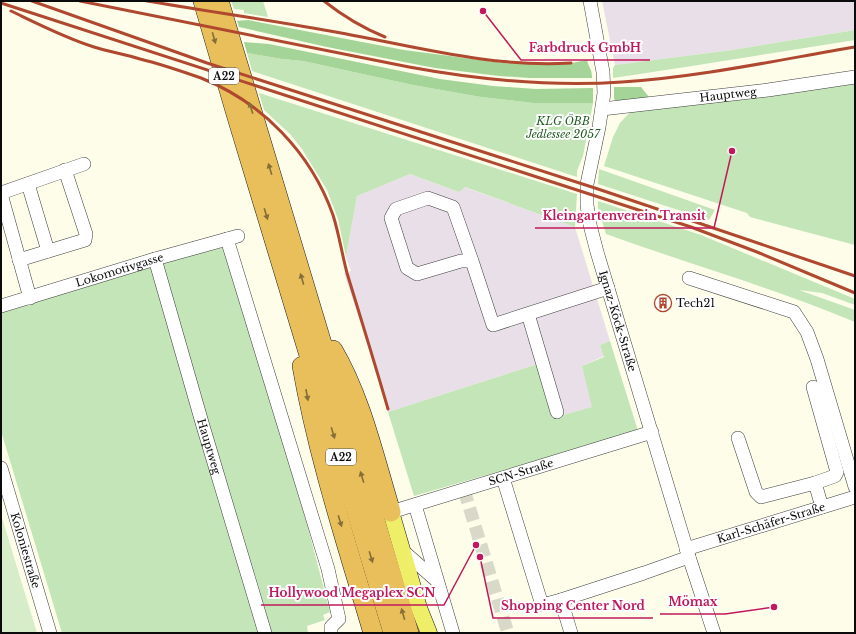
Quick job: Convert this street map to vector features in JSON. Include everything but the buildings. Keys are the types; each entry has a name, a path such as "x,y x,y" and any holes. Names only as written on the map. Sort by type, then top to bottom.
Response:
{"highway":[{"name":"A22","path":"203,1 236,114 305,316"},
{"name":"A22","path":"219,1 305,316 391,597 409,633"},
{"path":"305,316 335,354 351,387 364,423 391,512"},
{"path":"305,316 300,354 309,404 325,471 373,633"},
{"name":"A22","path":"391,597 393,633"}],"main road":[{"path":"391,512 419,608 429,633"}],"street":[{"name":"Ignaz-Köck-Straße","path":"590,1 603,72 604,93 587,184 587,205 590,226 688,553 714,633"},
{"name":"Hauptweg","path":"602,109 768,90 855,77"},
{"path":"32,297 19,260 1,194 84,164"},
{"path":"19,260 85,240 86,234 65,170"},
{"path":"28,184 48,251"},
{"path":"472,262 461,261 417,274 407,268 391,218 396,209 428,198 453,207 472,262 493,325 608,288"},
{"name":"Lokomotivgasse","path":"1,306 233,237 328,569 339,619 331,627 331,633"},
{"name":"Hauptweg","path":"155,259 265,633"},
{"path":"690,278 794,312 807,332 817,359 855,487"},
{"path":"528,314 557,412"},
{"path":"738,438 756,492 761,497 815,483 835,476 837,472 813,387"},
{"name":"SCN-Straße","path":"391,512 652,432"},
{"name":"Koloniestraße","path":"1,468 50,633"},
{"name":"Karl-Schäfer-Straße","path":"503,478 542,605 657,569 688,553 822,507 855,498"},
{"path":"815,483 822,507"},
{"path":"415,505 453,633"},
{"path":"402,550 437,581"},
{"path":"561,600 571,633"}],"shaded area":[{"path":"602,1 855,1 855,30 732,50 615,65"},
{"path":"410,174 459,192 464,187 575,227 610,341 600,345 604,356 582,366 593,407 556,417 538,364 388,412 344,273 351,271 346,257 357,196"}],"green space":[{"path":"231,1 263,1 268,17 244,13 244,10 234,9"},
{"path":"248,20 404,50 503,63 561,65 587,60 592,72 592,78 530,78 499,76 435,68 327,47 239,27 237,21"},
{"path":"855,30 855,40 613,78 613,68 615,65 732,50"},
{"path":"244,42 269,44 440,79 493,86 536,89 593,88 593,103 533,103 481,97 413,85 303,61 247,53"},
{"name":"KLG ÖBB Jedlessee 2057","path":"247,53 303,61 413,85 481,97 534,103 593,103 583,156 577,171 577,177 252,71"},
{"path":"855,73 855,245 750,217 747,213 604,166 613,137 620,123 632,110"},
{"path":"614,87 641,87 652,101 617,104 614,98"},
{"path":"259,93 577,194 575,227 465,187 459,192 410,174 357,196 346,257 338,219 327,190 302,149 290,134 264,110"},
{"path":"599,169 715,210 709,220 598,184"},
{"path":"598,201 701,235 855,299 855,305 822,293 799,290 855,310 855,322 763,287 606,234 598,208"},
{"path":"225,247 307,524 330,612 323,615 325,620 307,626 308,633 62,633 1,431 1,313 142,268"},
{"path":"610,341 638,431 414,496 388,412 538,364 556,417 592,407 582,366 604,357 600,345"},
{"path":"1,515 3,521 37,633 1,633"}],"tunnel":[{"path":"464,490 508,633"}],"railway":[{"path":"32,1 207,63 598,189 855,276"},
{"path":"80,1 436,72 489,79 542,83 568,84 651,80 739,68 855,47"},
{"path":"147,1 317,29 456,55 513,62 542,64 571,63"},
{"path":"324,1 353,21 385,37"},
{"path":"1,3 691,227 757,252 855,293"},
{"path":"11,11 73,39 100,49 156,63 201,78 223,88 244,101 282,132 312,171 324,192 333,215 347,273 388,409"}],"place":[{"name":"Farbdruck GmbH","path":"483,11"},
{"name":"Kleingartenverein Transit","path":"732,151"},
{"name":"Tech21","path":"663,303"},
{"name":"Hollywood Megaplex SCN","path":"476,545"},
{"name":"Shopping Center Nord","path":"480,557"},
{"name":"Mömax","path":"774,607"}]}
